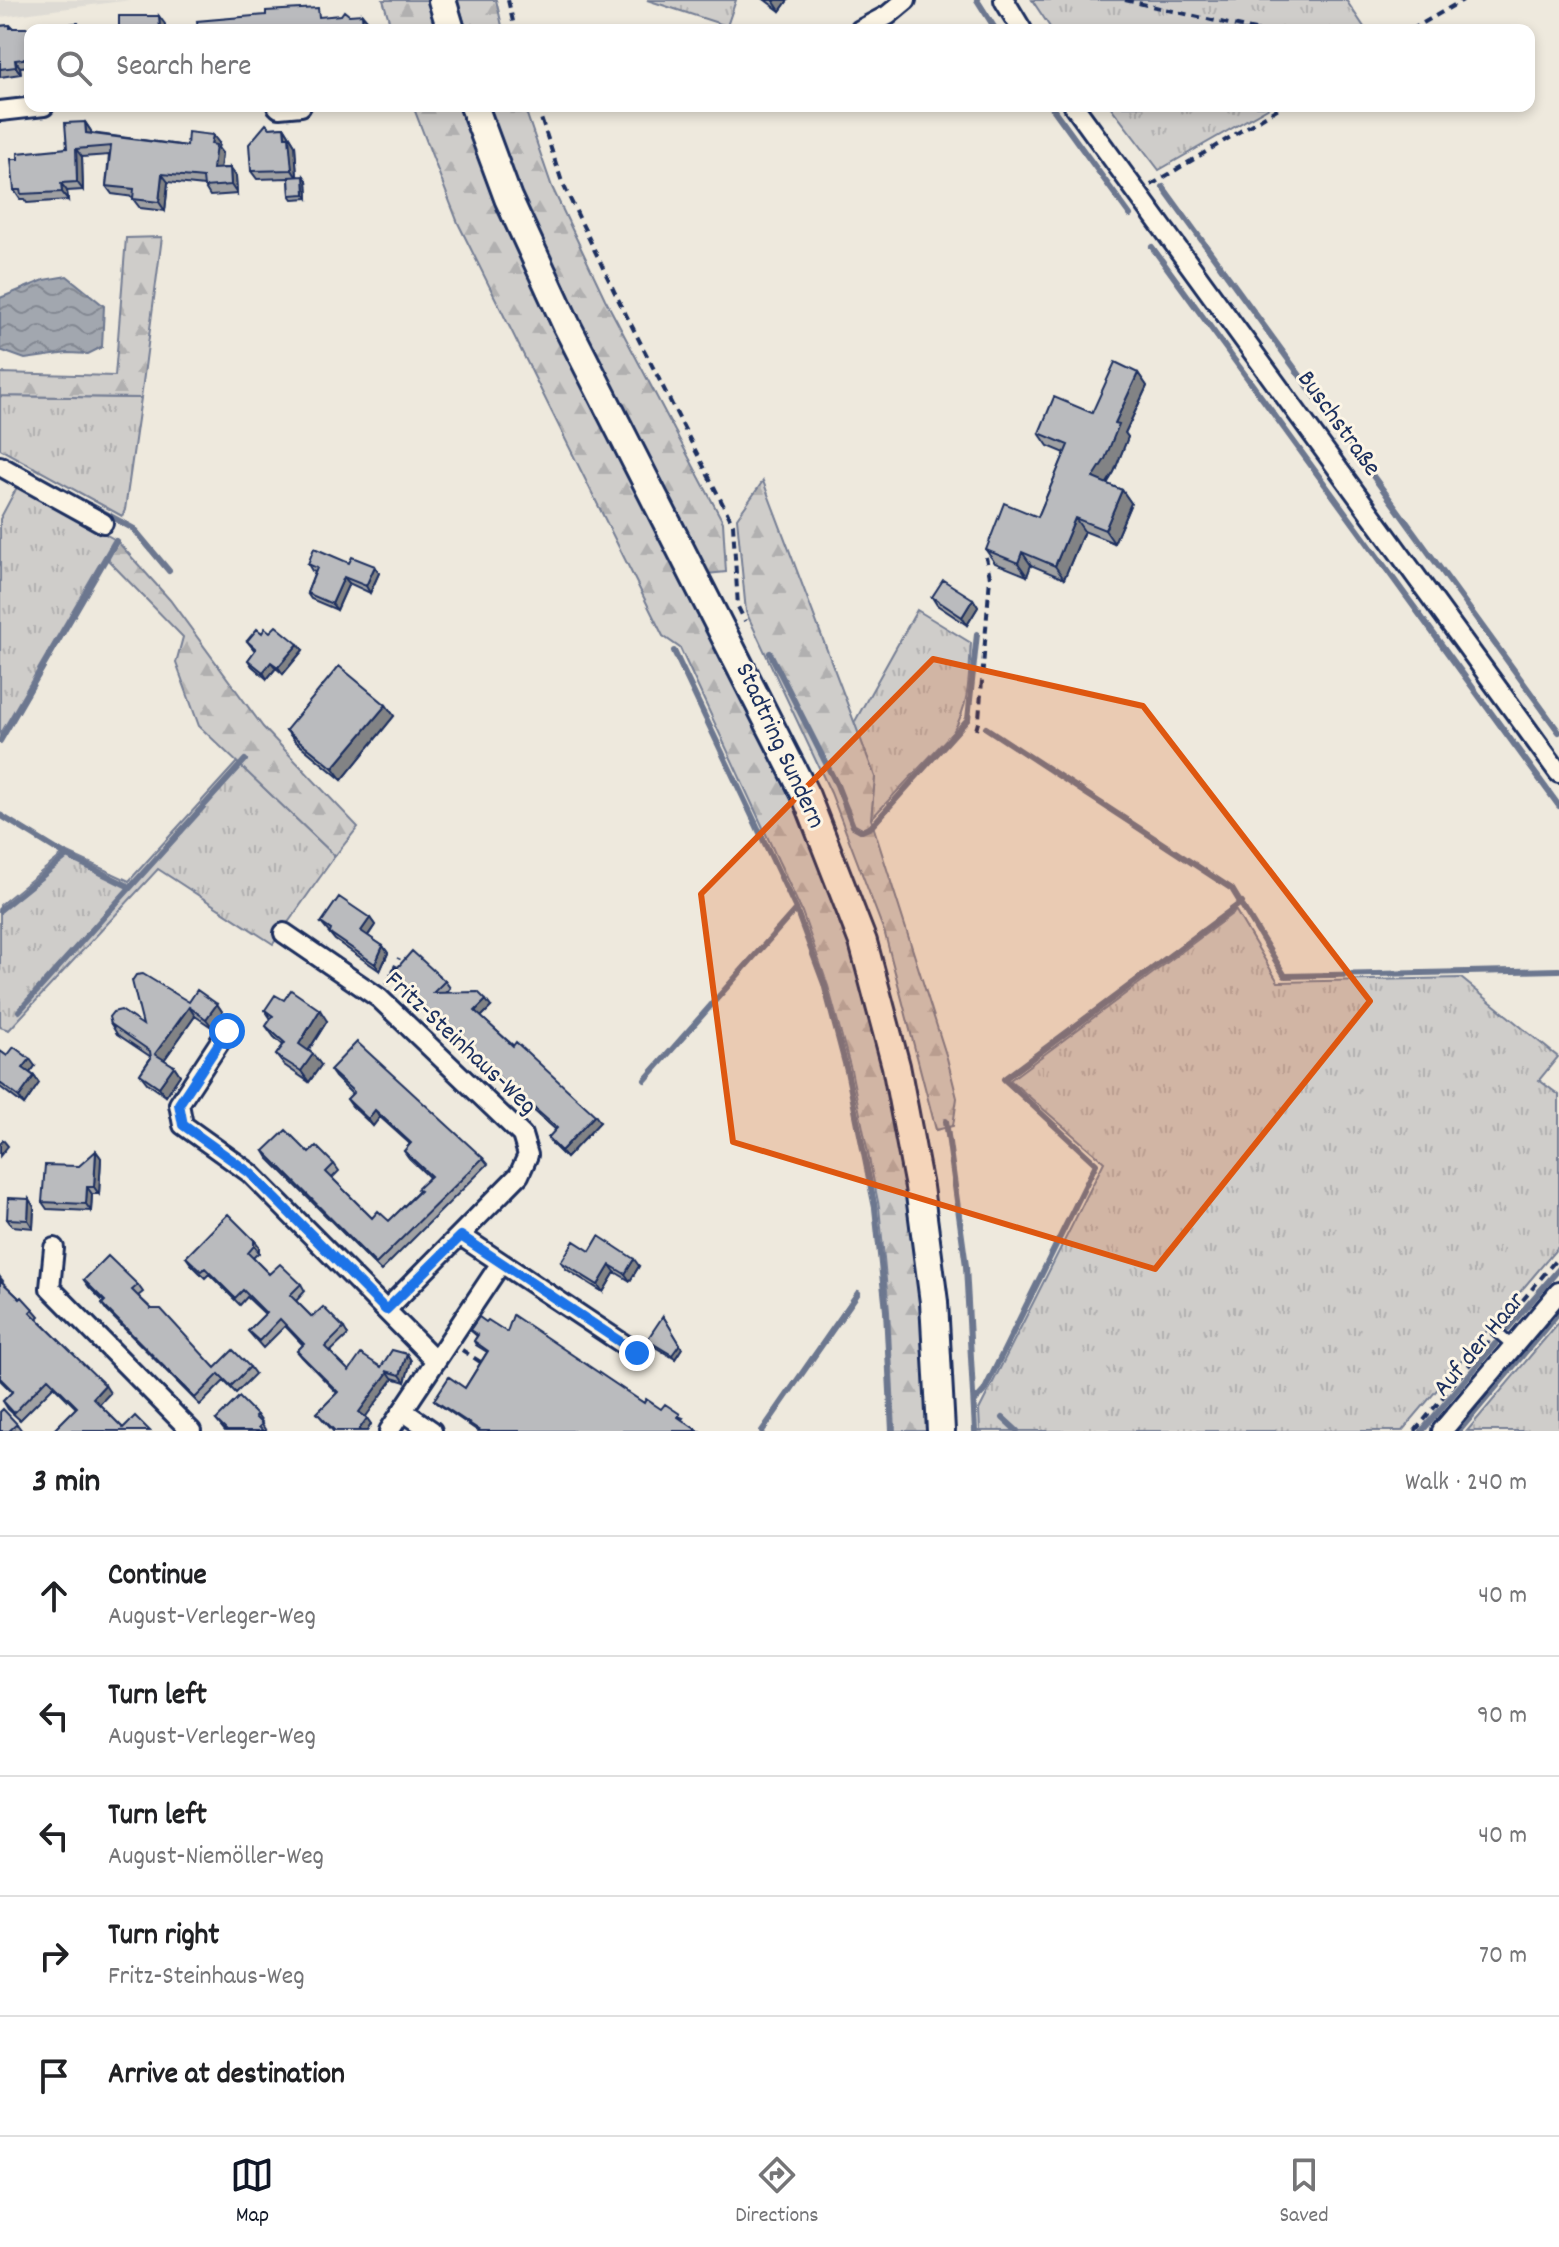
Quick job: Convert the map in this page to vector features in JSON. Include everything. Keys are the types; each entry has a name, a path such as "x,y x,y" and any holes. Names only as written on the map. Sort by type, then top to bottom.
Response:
{"main road":[{"path":"442,0 449,24"},
{"name":"Stadtring Sundern","path":"476,112 508,198 566,324 806,796 863,942 896,1066 919,1187 934,1302 941,1431"}],"street":[{"path":"871,24 906,0"},
{"path":"1004,0 1018,24"},
{"path":"0,111 24,108"},
{"name":"Buschstraße","path":"1078,112 1559,773"},
{"path":"0,466 103,523"},
{"name":"Fritz-Steinhaus-Weg","path":"284,933 379,998 522,1135 528,1155 519,1175 386,1310"},
{"path":"227,1031 179,1104 183,1125 250,1173 436,1361"},
{"path":"461,1236 637,1353"},
{"path":"54,1248 50,1288 191,1431"},
{"path":"389,1431 501,1263"},
{"name":"Auf der Haar","path":"1442,1431 1559,1292"},
{"path":"403,1411 432,1431"}],"lane":[{"path":"1497,1332 1513,1346"}],"path":[{"path":"508,0 514,24"},
{"path":"1125,0 1229,24"},
{"path":"1421,24 1463,0"},
{"path":"1137,193 1272,112"},
{"path":"976,730 990,577 986,557"},
{"path":"379,998 399,958"},
{"path":"449,1341 486,1366"}],"highlighted area":[{"path":"933,659 1143,706 1370,1001 1155,1269 733,1142 701,894"}],"shaded area":[{"path":"0,0 130,0 0,17"}],"green space":[{"path":"383,0 427,0 434,24 390,24"},
{"path":"458,0 496,0 502,24 464,24"},
{"path":"647,0 736,0 728,24"},
{"path":"1032,0 1346,0 1362,24 1048,24"},
{"path":"415,112 462,112 497,211 787,787 849,937 885,1068 908,1184 922,1301 928,1431 895,1431 889,1311 879,1207 851,1070 828,986 802,912 680,648 663,636 458,223"},
{"path":"491,112 526,112 552,187 605,299 723,522 726,572 707,574 605,383 520,198"},
{"path":"1115,112 1260,112 1159,170"},
{"path":"162,237 141,398 0,396 0,373 115,376 126,238"},
{"path":"0,396 141,398 122,516 0,449"},
{"path":"763,481 875,777 871,819 947,1058 957,1098 953,1126 936,1130 885,934 831,793 746,612 737,518"},
{"path":"18,485 114,539 0,735 0,519"},
{"path":"118,542 170,600 263,727 358,827 335,856 199,726 176,663 183,637 108,560"},
{"path":"917,610 971,643 966,700 953,732 871,819 875,777 854,723"},
{"path":"237,762 335,856 273,944 158,869 9,1030 0,1027 0,905 66,852 129,881"},
{"path":"1236,911 1278,982 1461,978 1558,1057 1539,1080 1559,1095 1559,1246 1402,1431 980,1431 979,1410 1104,1162 1010,1080"},
{"path":"1559,1322 1559,1431 1467,1431"}],"water":[{"path":"67,276 104,306 102,347 88,354 68,353 25,359 0,350 0,298 44,280"}],"building":[{"path":"318,8 319,17 341,15 344,11 349,15 362,14 363,24 197,24 197,21 266,15 266,11"},
{"path":"119,16 159,16 160,24 119,24"},
{"path":"10,25 10,28 24,28 24,59 15,60 16,67 0,69 0,26"},
{"path":"85,122 86,133 187,146 188,132 213,135 211,144 216,145 213,169 230,168 231,185 204,187 203,178 162,174 159,202 133,199 134,189 106,186 111,146 76,149 77,182 61,183 62,192 21,194 20,190 14,190 11,159 18,159 18,153 67,148 65,123"},
{"path":"266,124 270,128 284,127 285,137 289,137 292,170 251,171 249,144"},
{"path":"304,176 305,194 290,195 289,177"},
{"path":"1115,362 1138,373 1115,423 1119,424 1105,459 1093,478 1122,490 1105,530 1075,518 1055,566 1022,552 1018,563 986,550 1004,503 1038,517 1068,445 1039,433 1054,397 1092,413"},
{"path":"314,548 349,563 352,557 375,566 366,586 344,577 332,604 307,593 317,568 308,564"},
{"path":"943,580 973,599 962,617 932,597"},
{"path":"276,626 298,644 278,667 271,662 263,672 248,660 256,649 247,641 257,629 262,633 265,628 270,632"},
{"path":"339,666 386,705 333,768 286,730"},
{"path":"339,897 370,918 361,931 383,946 375,964 330,933 331,930 321,923"},
{"path":"412,951 445,981 433,993 478,992 486,1000 475,1011 513,1046 516,1042 595,1115 561,1151 548,1138 557,1128 391,975"},
{"path":"143,974 189,1002 197,990 217,1004 206,1019 189,1007 155,1054 174,1066 159,1087 140,1074 151,1058 150,1051 111,1024 109,1017 121,1010 143,1025 132,981 136,975"},
{"path":"291,990 320,1010 299,1044 313,1054 301,1071 276,1055 285,1043 266,1026 273,1016 265,1010 275,995 284,1000"},
{"path":"357,1042 483,1158 376,1264 264,1151 286,1130 309,1153 316,1146 334,1164 326,1172 372,1218 378,1211 389,1221 420,1191 417,1189 431,1176 404,1151 411,1143 375,1110 368,1119 347,1099 354,1092 330,1070"},
{"path":"14,1047 30,1059 23,1068 34,1076 19,1097 0,1083 0,1051 7,1056"},
{"path":"96,1151 94,1187 87,1187 86,1204 42,1202 45,1165 79,1166"},
{"path":"8,1198 29,1199 28,1220 7,1219"},
{"path":"228,1214 254,1240 254,1246 248,1253 269,1274 280,1264 301,1284 290,1295 312,1317 323,1307 344,1328 325,1347 349,1371 361,1354 381,1367 392,1350 407,1354 400,1375 386,1371 359,1412 367,1418 358,1431 335,1431 317,1413 338,1392 297,1351 304,1344 280,1319 259,1341 248,1331 266,1313 243,1290 235,1298 205,1268 201,1271 186,1257"},
{"path":"599,1236 634,1259 625,1274 610,1265 598,1285 561,1262 574,1241 590,1251"},
{"path":"108,1256 138,1285 132,1290 151,1309 161,1309 215,1368 233,1350 250,1367 231,1386 219,1374 195,1398 102,1304 105,1301 84,1280"},
{"path":"0,1280 20,1299 22,1297 33,1309 30,1312 105,1385 93,1398 123,1428 135,1416 150,1431 53,1431 77,1407 48,1378 14,1413 3,1401 13,1391 0,1378"},
{"path":"513,1315 644,1403 646,1399 661,1409 665,1404 698,1431 481,1431 434,1400 449,1377 465,1388 488,1351 474,1341 478,1335 470,1330 479,1317 507,1332"},
{"path":"663,1316 680,1344 672,1355 647,1340"},
{"path":"239,1397 257,1415 255,1417 262,1424 259,1427 263,1431 227,1431 216,1420"},
{"path":"3,1409 17,1424 9,1431 0,1431 0,1412"}],"waterway":[{"path":"977,0 992,24"},
{"path":"1055,112 1130,215"},
{"path":"1163,187 1559,732"},
{"path":"1152,247 1559,806"},
{"path":"90,505 134,529 169,571"},
{"path":"0,741 116,541"},
{"path":"770,653 837,785 853,826 862,831 871,827 968,719 977,634"},
{"path":"674,651 796,909 824,984 847,1071 875,1208 886,1311 892,1431"},
{"path":"986,728 1232,889 1285,976 1559,970"},
{"path":"19,1011 245,760"},
{"path":"0,815 67,856 130,887"},
{"path":"0,910 67,856"},
{"path":"974,1402 984,1391 1096,1164 1004,1079 1242,902"},
{"path":"645,1080 796,909"},
{"path":"946,1121 966,1266 975,1431"},
{"path":"1508,1328 1559,1269"},
{"path":"762,1431 858,1293"},
{"path":"1459,1431 1559,1312"},
{"path":"1422,1431 1495,1344"},
{"path":"1003,1418 1017,1431"}],"route":[{"path":"227,1031 179,1104 183,1125 250,1173 386,1310 461,1236 637,1353"}]}
